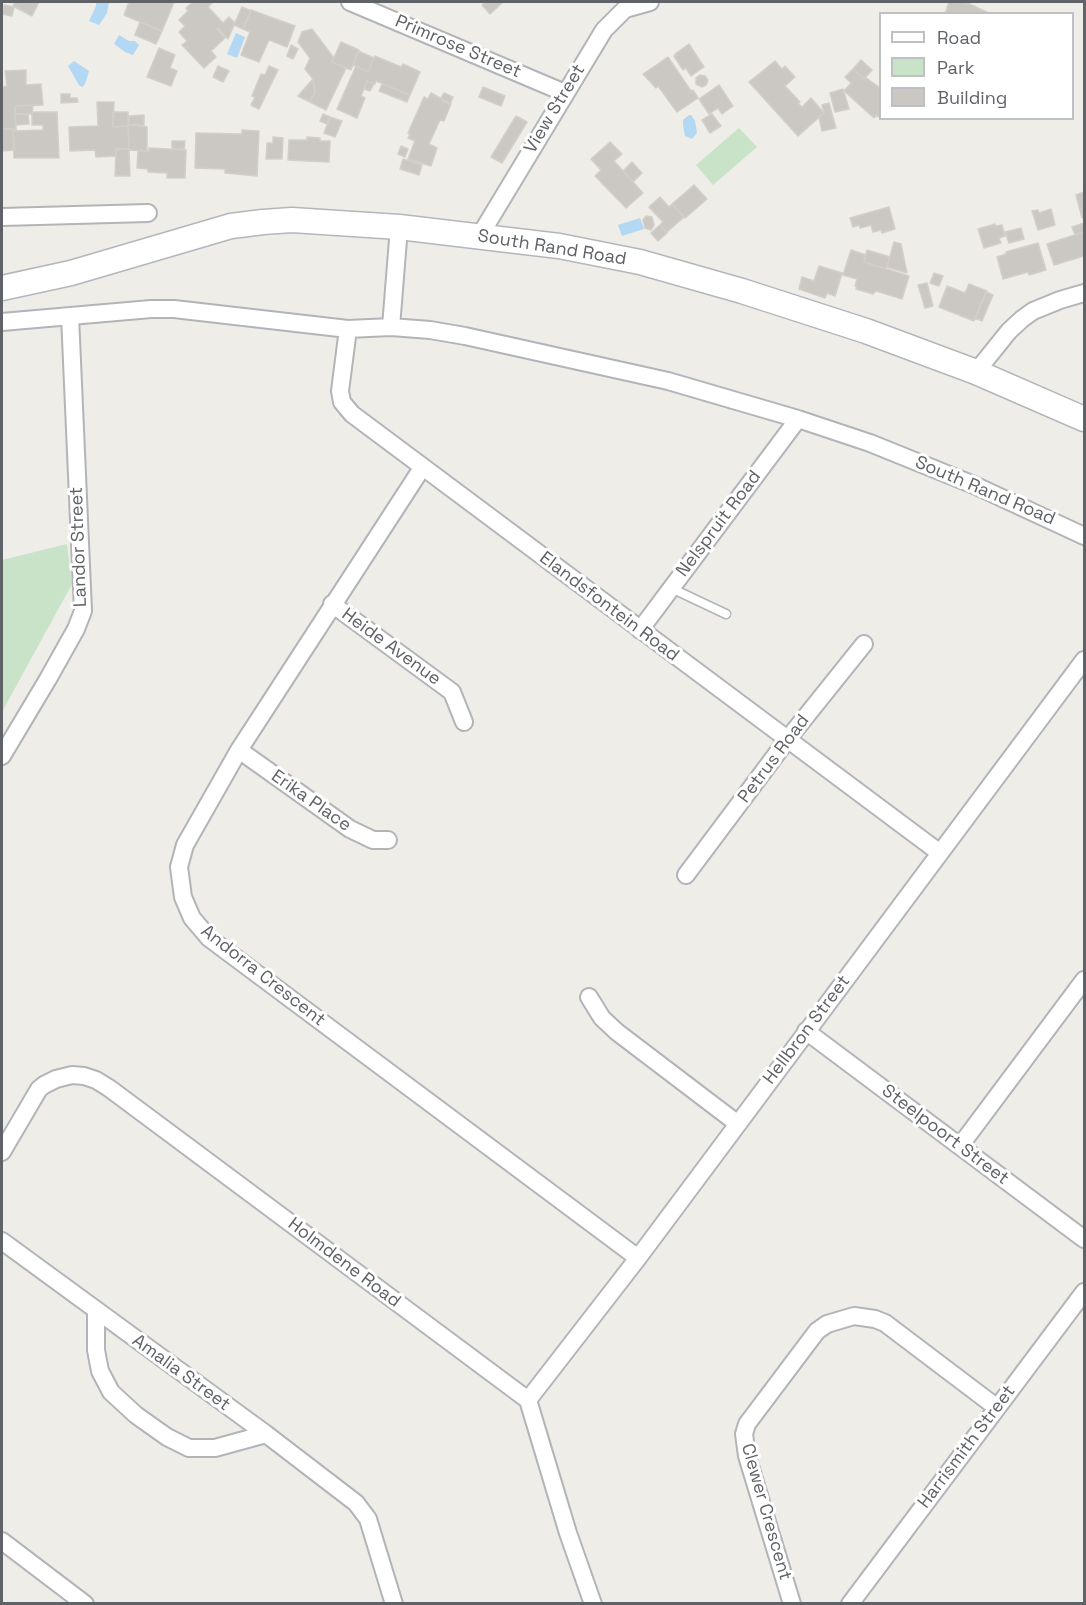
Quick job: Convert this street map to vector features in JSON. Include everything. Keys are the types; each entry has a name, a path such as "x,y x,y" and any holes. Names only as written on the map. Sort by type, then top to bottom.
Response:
{"main road":[{"name":"South Rand Road","path":"2,288 71,273 231,226 292,220 399,227 603,254 683,273 866,332 976,372 1084,419"}],"street":[{"name":"Primrose Street","path":"350,2 565,93"},
{"name":"View Street","path":"479,237 610,22 626,9 650,2"},
{"path":"2,217 148,213"},
{"path":"391,327 399,227"},
{"path":"976,372 1009,330 1022,319 1060,300 1084,293"},
{"name":"South Rand Road","path":"2,322 174,309 348,329 391,327 430,330 529,349 668,381 798,419 870,443 974,485 1084,536"},
{"name":"Landor Street","path":"2,755 48,679 83,612 70,316"},
{"name":"Elandsfontein Road","path":"348,329 340,391 346,409 940,853"},
{"name":"Nelspruit Road","path":"640,630 798,419"},
{"name":"Andorra Crescent","path":"423,468 332,604 239,750 185,845 179,867 180,887 186,906 199,928 209,938 638,1258"},
{"name":"Heide Avenue","path":"332,604 452,692 464,722"},
{"name":"Petrus Road","path":"686,875 864,644"},
{"name":"Hellbron Street","path":"528,1400 638,1258 1084,660"},
{"name":"Erika Place","path":"239,750 350,829 373,840 388,840"},
{"path":"960,1146 1084,980"},
{"path":"589,998 602,1018 617,1032 738,1124"},
{"name":"Steelpoort Street","path":"806,1031 1084,1239"},
{"name":"Holmdene Road","path":"2,1152 39,1089 44,1085 72,1075 96,1080 528,1400"},
{"name":"Amalia Street","path":"2,1241 266,1434 356,1503 363,1510 372,1533 394,1604"},
{"name":"Harrismith Street","path":"850,1604 1084,1292"},
{"path":"96,1311 96,1350 100,1371 111,1392 136,1415 167,1437 189,1448 215,1448 266,1434"},
{"name":"Clewer Crescent","path":"792,1604 747,1456 744,1434 747,1424 817,1331 826,1324 854,1316 885,1323 996,1407"},
{"path":"528,1400 568,1533 593,1604"},
{"path":"2,1541 85,1604"}],"lane":[{"path":"671,588 726,614"}],"green space":[{"path":"739,128 757,147 713,185 696,165"},
{"path":"67,544 72,584 2,712 2,560"}],"water":[{"path":"96,2 109,2 107,13 99,25 89,21"},
{"path":"236,33 245,37 237,58 227,54"},
{"path":"119,35 139,45 133,55 114,44"},
{"path":"74,61 89,71 82,87 68,66"},
{"path":"689,115 695,121 697,133 692,139 685,136 683,125 683,120"},
{"path":"640,218 644,229 622,236 618,225"}],"building":[{"path":"15,2 39,2 32,16 13,6"},
{"path":"129,2 174,2 162,31 124,15"},
{"path":"193,2 211,2 208,7 223,23 229,17 235,23 228,39 217,29 225,38 211,51 216,57 204,68 182,45 187,41 179,32 185,26 179,20 188,11 186,8"},
{"path":"486,2 503,2 490,14 482,5"},
{"path":"949,2 965,2 987,12 946,12"},
{"path":"4,5 14,7 12,16 2,14"},
{"path":"242,7 251,11 243,29 234,25"},
{"path":"251,10 295,26 287,47 269,40 259,62 241,55 250,32 243,29"},
{"path":"140,22 162,31 156,44 135,35"},
{"path":"312,29 334,58 332,62 346,68 326,110 310,102 315,92 313,79 305,69 310,58 298,42 302,32"},
{"path":"341,42 359,50 351,70 332,62"},
{"path":"689,44 704,67 691,76 686,68 683,70 674,56"},
{"path":"291,45 298,49 293,59 287,56"},
{"path":"159,48 175,55 170,68 177,71 171,86 147,77"},
{"path":"358,51 374,58 368,72 353,65"},
{"path":"375,56 401,67 403,64 420,72 410,95 376,81 375,84 367,81 361,96 365,98 357,118 337,109 356,66 368,72"},
{"path":"668,57 698,98 677,112 658,86 656,88 643,74"},
{"path":"861,60 872,70 864,79 853,69"},
{"path":"775,61 782,69 785,66 795,77 785,86 800,102 798,103 802,107 811,98 824,113 798,136 749,82"},
{"path":"218,66 229,71 223,82 213,77"},
{"path":"269,66 278,70 259,109 251,105 255,97 252,96 261,74 265,75"},
{"path":"853,69 864,79 865,77 879,87 878,117 877,115 874,118 844,91 851,83 845,77"},
{"path":"26,70 26,85 41,84 43,105 15,106 16,129 2,129 2,87 7,86 5,71"},
{"path":"700,75 705,76 708,80 702,87 696,84 696,78"},
{"path":"313,79 315,92 310,102 298,96"},
{"path":"367,81 374,84 370,91 364,89"},
{"path":"382,84 410,95 407,102 379,91"},
{"path":"719,85 733,106 722,114 718,108 709,114 699,99"},
{"path":"483,87 505,96 501,106 479,97"},
{"path":"843,89 849,109 835,112 830,93"},
{"path":"431,93 451,104 444,121 440,120 429,144 437,148 431,166 408,159 415,141 408,138 410,134 408,133 424,97 428,99"},
{"path":"444,93 453,97 450,104 442,101"},
{"path":"61,94 70,94 70,98 77,98 78,102 61,103"},
{"path":"97,102 114,102 113,127 128,126 129,149 116,149 116,156 96,157 95,150 70,151 69,127 98,126"},
{"path":"829,103 836,128 822,131 819,117 824,113 822,105"},
{"path":"33,105 32,114 15,114 15,106"},
{"path":"32,112 57,112 59,158 14,158 13,131 43,130 43,125 32,125"},
{"path":"113,112 128,112 128,126 113,127"},
{"path":"15,114 28,114 29,124 16,125"},
{"path":"323,114 330,117 327,124 320,121"},
{"path":"712,114 721,126 710,133 702,120"},
{"path":"144,115 144,126 129,125 129,116"},
{"path":"516,116 527,122 502,163 491,157"},
{"path":"330,117 342,121 335,137 324,133"},
{"path":"139,124 139,126 147,127 147,151 129,150 128,125"},
{"path":"2,129 16,129 13,131 15,150 2,151"},
{"path":"242,130 259,131 257,176 225,173 225,169 195,168 196,133 242,134"},
{"path":"273,137 283,138 282,159 266,159 267,143 273,143"},
{"path":"307,137 330,141 329,162 288,160 289,140 307,140"},
{"path":"172,141 185,141 184,149 172,149"},
{"path":"610,142 622,154 614,161 643,193 626,208 595,176 601,170 591,159"},
{"path":"401,146 408,149 405,157 398,154"},
{"path":"149,148 186,150 185,178 167,178 167,173 148,172 148,169 137,168 138,150 149,151"},
{"path":"116,149 129,149 130,176 115,176"},
{"path":"403,159 422,165 419,175 400,169"},
{"path":"632,162 642,173 633,182 623,171"},
{"path":"694,185 707,199 685,218 672,204"},
{"path":"1084,192 1084,217 1082,218 1076,195"},
{"path":"660,197 669,207 672,204 684,217 667,232 660,225 663,222 649,207"},
{"path":"889,207 895,229 882,233 881,230 873,232 871,225 853,227 850,218"},
{"path":"1051,209 1055,225 1038,230 1032,211 1038,210 1039,213"},
{"path":"646,216 652,217 654,225 651,230 645,228 643,220"},
{"path":"1084,223 1084,232 1075,235 1072,227"},
{"path":"995,224 996,226 1002,225 1005,236 999,238 1001,243 984,248 978,229"},
{"path":"660,225 667,233 658,241 651,233"},
{"path":"1021,228 1024,239 1009,243 1005,232"},
{"path":"1084,232 1084,256 1054,265 1047,244"},
{"path":"894,242 901,244 907,273 887,267"},
{"path":"1038,243 1046,270 1003,279 997,257 1006,252"},
{"path":"851,250 866,255 864,262 909,276 902,299 876,291 873,294 856,289 857,279 843,275"},
{"path":"867,250 890,257 886,269 864,262"},
{"path":"819,266 842,273 835,296 827,293 825,298 799,289 802,277 814,281"},
{"path":"934,273 943,276 939,286 930,283"},
{"path":"927,283 933,306 925,308 918,285"},
{"path":"969,284 987,291 974,321 939,307 947,286 965,293"},
{"path":"986,292 993,295 982,321 975,318"}]}
